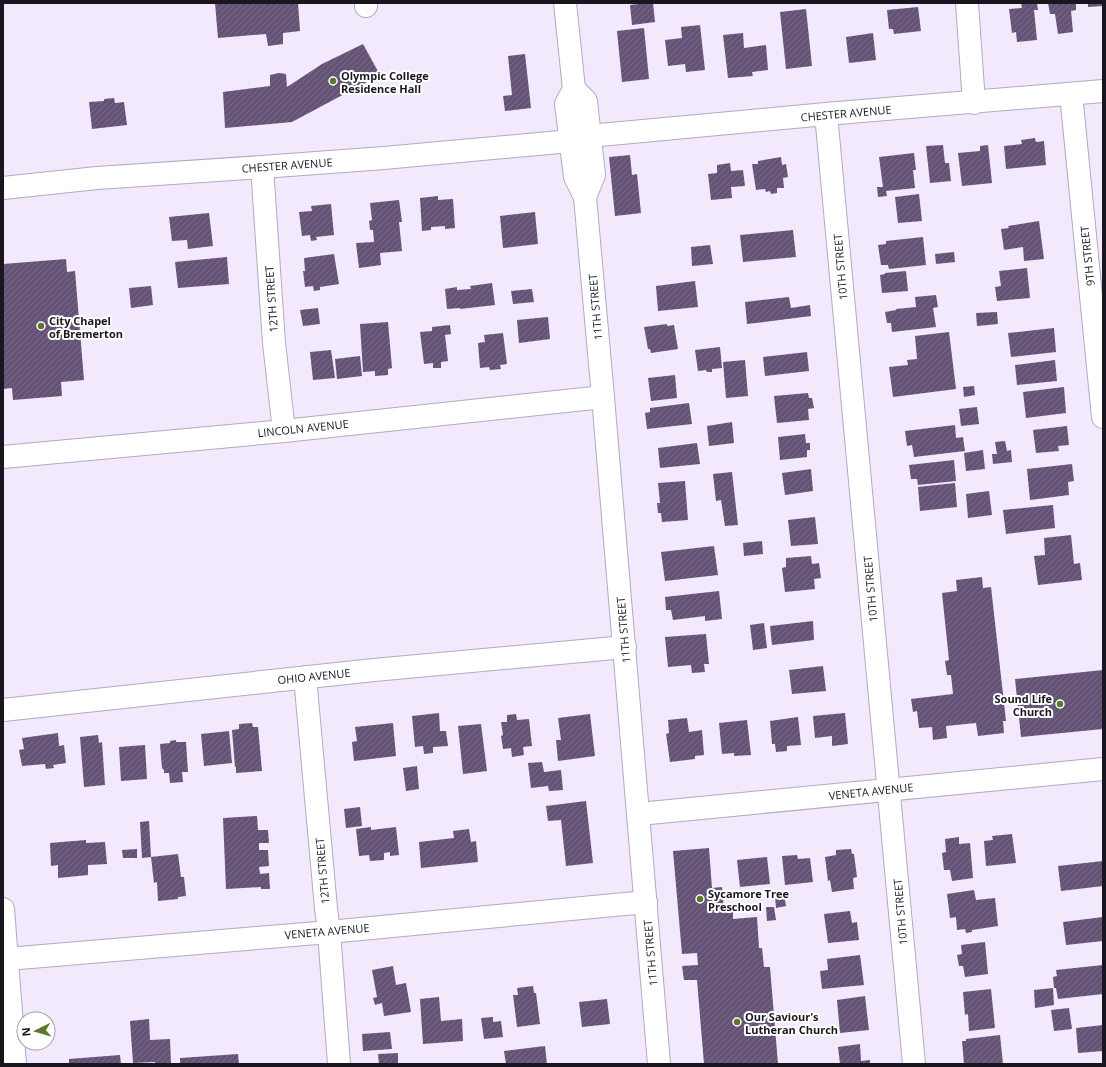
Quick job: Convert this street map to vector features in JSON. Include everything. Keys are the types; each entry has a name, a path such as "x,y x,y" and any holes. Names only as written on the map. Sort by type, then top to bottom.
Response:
{"street":[{"name":"11TH STREET","path":"565,3 574,89 566,104 580,139 575,177 585,197 625,647 659,1064"},
{"path":"967,3 974,103"},
{"name":"CHESTER AVENUE","path":"3,188 97,178 384,158 826,114 974,103 1103,91"},
{"name":"9TH STREET","path":"1071,94 1103,417"},
{"name":"10TH STREET","path":"826,114 914,1064"},
{"name":"12TH STREET","path":"262,167 274,343 284,431"},
{"name":"LINCOLN AVENUE","path":"3,457 284,431 603,397"},
{"name":"OHIO AVENUE","path":"3,710 305,677 625,647"},
{"name":"12TH STREET","path":"305,677 329,932 339,1064"},
{"name":"VENETA AVENUE","path":"638,814 1103,769"},
{"name":"VENETA AVENUE","path":"7,959 329,932 646,902"},
{"path":"3,909 15,1064"}],"building":[{"path":"215,3 298,3 300,31 283,33 283,44 268,46 266,34 218,38"},
{"path":"653,3 655,22 632,25 630,5"},
{"path":"1021,3 1037,3 1038,10 1034,10 1037,40 1017,42 1016,32 1012,33 1009,9 1022,8"},
{"path":"1048,3 1076,3 1076,10 1071,11 1073,32 1058,34 1055,14 1050,14"},
{"path":"1088,3 1103,3 1103,6 1088,7"},
{"path":"918,7 921,31 894,34 893,29 889,29 887,10"},
{"path":"806,9 812,66 786,69 780,12"},
{"path":"700,25 705,70 686,72 685,64 668,66 665,40 682,38 681,27"},
{"path":"644,28 649,79 622,82 617,31"},
{"path":"743,33 744,48 766,45 768,70 752,72 753,76 728,78 723,35"},
{"path":"873,33 876,60 849,63 846,37"},
{"name":"Olympic College Residence Hall","path":"363,44 380,75 292,122 225,128 223,92 270,86 270,75 279,73 286,74 287,87 322,64"},
{"path":"525,54 531,108 505,111 503,96 512,95 508,56"},
{"path":"114,98 115,103 124,102 127,125 92,129 89,102 104,101 104,99"},
{"path":"1035,138 1036,142 1044,141 1046,165 1006,169 1004,146 1022,144 1021,140"},
{"path":"943,145 945,163 949,163 951,181 930,183 926,146"},
{"path":"988,145 992,183 962,186 958,153 980,151 980,146"},
{"path":"914,153 916,170 913,170 915,188 886,191 887,196 878,197 877,187 883,187 879,157"},
{"path":"630,155 632,175 637,174 641,213 615,216 609,157"},
{"path":"781,157 782,165 786,164 788,177 783,178 784,188 777,188 777,193 771,194 770,191 766,192 765,189 756,190 752,164 758,164 758,161"},
{"path":"730,163 731,171 743,170 745,186 731,187 732,198 711,200 708,174 717,173 717,165"},
{"path":"919,194 922,221 898,223 895,197"},
{"path":"438,196 438,200 453,199 455,228 445,229 445,226 431,227 431,230 422,231 420,198"},
{"path":"399,200 402,222 399,222 402,251 380,253 381,265 359,268 356,243 374,242 373,230 370,230 369,221 372,220 370,203"},
{"path":"331,204 334,235 316,237 317,240 311,241 310,235 302,236 299,212 312,211 311,206"},
{"path":"535,212 538,244 503,248 500,216"},
{"path":"209,213 213,246 188,249 187,240 172,241 169,217"},
{"path":"1039,221 1044,259 1024,261 1023,247 1004,250 1001,229 1009,228 1008,226"},
{"path":"793,230 796,257 743,262 740,235"},
{"path":"923,237 926,265 889,269 888,265 881,265 878,245 886,244 886,241"},
{"path":"710,245 713,264 692,266 691,247"},
{"path":"954,252 955,262 936,264 935,254"},
{"path":"334,254 339,284 320,287 320,290 314,291 313,286 305,287 303,271 305,271 304,258"},
{"path":"227,257 229,284 178,288 175,262"},
{"name":"City Chapel of Bremerton","path":"66,259 67,272 75,271 84,380 61,382 62,396 13,400 12,388 3,389 3,264"},
{"path":"1027,268 1030,298 997,301 995,287 1001,286 999,271"},
{"path":"906,271 908,291 882,293 880,275 885,273"},
{"path":"695,281 698,307 658,311 656,286"},
{"path":"492,283 495,305 447,309 445,289 457,287 457,290 471,289 470,286"},
{"path":"151,286 153,305 131,308 129,288"},
{"path":"532,289 534,302 513,304 511,291"},
{"path":"936,295 938,307 933,308 936,327 892,332 891,323 887,323 885,312 896,309 916,307 915,297"},
{"path":"789,297 791,308 810,305 811,316 747,324 745,302"},
{"path":"318,308 320,324 303,326 300,310"},
{"path":"997,312 998,324 977,326 976,313"},
{"path":"548,317 550,339 519,343 517,320"},
{"path":"388,322 392,368 388,369 388,375 375,376 375,371 363,372 360,324"},
{"path":"667,324 667,326 674,325 678,349 651,353 650,349 648,349 644,327"},
{"path":"450,325 451,334 445,335 448,361 441,362 441,368 433,368 433,363 424,364 420,332 432,331 432,327"},
{"path":"1054,328 1056,352 1011,357 1008,333"},
{"path":"949,332 956,389 893,397 889,367 908,365 907,360 917,359 915,336"},
{"path":"503,333 507,364 500,365 501,369 490,370 489,367 480,368 478,343 485,342 484,335"},
{"path":"720,347 722,368 712,369 712,372 707,372 706,370 698,371 695,350"},
{"path":"331,350 335,378 313,380 310,352"},
{"path":"807,352 809,371 765,376 763,357"},
{"path":"360,356 362,376 337,379 335,359"},
{"path":"745,360 748,396 726,398 723,362"},
{"path":"1055,360 1057,381 1017,385 1015,365"},
{"path":"675,375 677,398 651,401 648,378"},
{"path":"974,386 975,395 964,397 963,387"},
{"path":"1064,387 1066,413 1026,418 1023,392"},
{"path":"808,393 809,398 812,398 814,408 808,409 809,420 777,423 774,396"},
{"path":"689,403 692,424 647,429 645,413 650,412 650,408"},
{"path":"977,407 979,424 961,426 959,409"},
{"path":"732,422 734,443 709,446 707,426"},
{"path":"955,425 956,438 963,437 965,451 914,457 912,445 907,446 905,431"},
{"path":"1067,426 1069,445 1058,446 1059,451 1036,453 1033,430"},
{"path":"805,434 806,443 810,443 810,450 807,450 807,457 780,460 778,437"},
{"path":"1005,441 1007,451 1011,450 1012,462 993,464 992,454 997,454 995,442"},
{"path":"697,443 700,464 660,468 658,448"},
{"path":"983,450 985,469 966,471 964,453"},
{"path":"954,460 956,481 918,485 917,479 911,479 909,465"},
{"path":"1072,464 1074,481 1068,482 1069,495 1030,500 1027,469"},
{"path":"811,469 813,491 785,495 782,473"},
{"path":"732,472 738,525 725,526 721,500 716,501 713,474"},
{"path":"685,481 688,520 662,522 661,513 658,513 657,503 660,503 658,483"},
{"path":"955,483 957,507 920,511 918,487"},
{"path":"989,491 992,515 968,518 966,494"},
{"path":"1053,505 1055,528 1006,534 1003,510"},
{"path":"815,517 818,544 791,546 788,520"},
{"path":"1071,535 1074,564 1080,563 1082,580 1038,585 1034,556 1045,555 1044,538"},
{"path":"762,541 763,554 744,556 743,543"},
{"path":"714,546 718,575 665,581 661,552"},
{"path":"811,556 812,564 819,563 821,578 814,579 815,589 785,592 782,568 786,567 786,558"},
{"path":"982,577 983,588 991,587 1006,721 1003,721 1004,733 978,736 976,723 946,726 947,738 933,740 932,727 919,728 917,711 913,712 911,699 953,694 951,675 947,675 945,661 949,660 942,593 957,591 956,580"},
{"path":"719,591 722,619 705,621 705,616 673,620 671,610 666,610 665,597"},
{"path":"813,621 814,640 772,645 770,626"},
{"path":"764,623 767,648 753,650 750,625"},
{"path":"706,634 709,664 704,664 705,672 692,673 691,665 668,667 665,637"},
{"path":"823,666 826,691 792,694 789,670"},
{"name":"Sound Life Church","path":"1103,670 1103,729 1021,737 1015,679"},
{"path":"439,713 440,731 446,731 448,746 433,747 433,753 424,754 423,746 415,747 412,716"},
{"path":"845,713 848,744 832,746 832,736 815,738 813,716"},
{"path":"516,714 517,720 529,719 532,746 523,747 524,755 512,757 511,748 503,749 501,722 507,722 507,715"},
{"path":"590,714 595,756 558,761 556,740 561,740 558,718"},
{"path":"798,717 801,745 787,746 787,751 776,752 775,744 772,744 770,721"},
{"path":"687,718 689,732 702,730 704,755 695,756 695,759 670,762 666,734 669,733 668,720"},
{"path":"747,720 751,755 734,756 734,753 722,754 719,723"},
{"path":"252,723 253,727 258,727 262,771 236,773 232,730 239,729 239,724"},
{"path":"393,723 396,756 354,761 352,742 357,741 355,727"},
{"path":"481,724 487,771 463,774 458,726"},
{"path":"229,731 232,763 204,766 201,734"},
{"path":"58,733 59,746 64,745 66,763 53,765 54,768 46,769 45,764 22,766 19,750 24,749 22,738"},
{"path":"98,735 99,743 102,742 105,785 84,787 80,737"},
{"path":"176,740 176,742 186,742 188,772 182,772 183,782 170,783 169,773 164,773 162,768 160,744 170,743 170,741"},
{"path":"145,745 147,779 121,781 119,747"},
{"path":"542,762 544,772 561,770 563,790 549,791 548,786 531,788 528,763"},
{"path":"417,766 419,789 406,791 403,768"},
{"path":"586,801 593,863 566,866 561,820 548,821 546,806"},
{"path":"360,807 362,826 346,828 344,809"},
{"path":"257,816 258,830 268,830 269,843 259,843 259,850 268,850 269,866 259,867 260,874 269,873 270,889 261,889 261,887 226,889 223,818"},
{"path":"149,821 151,857 142,858 140,822"},
{"path":"371,827 371,830 396,827 399,855 390,856 390,852 384,853 384,860 370,861 369,855 359,856 356,829"},
{"path":"469,829 471,842 476,841 478,862 421,868 419,842 454,838 453,831"},
{"path":"1012,834 1016,863 986,866 984,841 993,840 992,836"},
{"path":"959,837 959,844 970,843 973,878 952,881 950,870 944,870 942,853 946,852 945,839"},
{"path":"86,840 86,843 105,842 107,864 88,865 88,875 58,878 58,865 51,866 50,843"},
{"name":"Our Saviour's Lutheran Church","path":"709,848 712,888 722,887 724,910 733,909 733,919 757,917 759,948 762,948 764,967 770,967 778,1064 704,1064 697,980 684,980 682,966 698,965 697,953 682,954 673,851"},
{"path":"137,849 137,858 123,858 122,850"},
{"path":"851,849 852,854 854,854 857,877 853,878 854,889 832,892 830,880 828,881 825,857 836,855 836,850"},
{"path":"178,854 181,877 184,877 186,896 178,897 178,899 158,901 157,882 154,883 151,857"},
{"path":"797,855 798,859 810,858 813,882 785,885 782,856"},
{"path":"767,857 770,884 740,887 737,860"},
{"path":"1103,861 1103,886 1061,891 1058,866"},
{"path":"974,890 976,900 995,898 998,926 972,930 972,932 966,933 965,929 957,930 956,917 950,918 947,894"},
{"path":"784,894 786,906 776,908 775,896"},
{"path":"766,907 774,907 776,920 767,921"},
{"path":"850,911 852,923 857,922 859,940 828,943 824,914"},
{"path":"1103,917 1103,941 1066,945 1063,922"},
{"path":"985,942 988,974 965,977 963,966 959,966 957,955 962,954 961,945"},
{"path":"860,955 864,985 822,989 820,971 828,970 827,959"},
{"path":"1103,965 1103,994 1058,999 1056,988 1054,988 1053,977 1057,976 1056,970"},
{"path":"393,966 396,985 406,983 411,1012 384,1016 382,1003 375,1005 373,998 377,997 372,970"},
{"path":"533,986 534,993 536,993 540,1024 517,1027 513,995 518,995 517,988"},
{"path":"1053,988 1054,1005 1035,1008 1034,990"},
{"path":"991,989 995,1028 969,1031 968,1014 965,1015 963,992"},
{"path":"865,996 869,1030 840,1033 837,1000"},
{"path":"439,997 441,1021 462,1019 463,1041 423,1044 420,999"},
{"path":"607,999 610,1024 582,1027 579,1002"},
{"path":"1069,1008 1072,1029 1054,1031 1051,1010"},
{"path":"493,1017 493,1022 501,1021 503,1037 484,1039 481,1018"},
{"path":"149,1019 150,1040 170,1039 171,1064 155,1064 155,1062 133,1063 130,1021"},
{"path":"1103,1025 1103,1051 1078,1053 1076,1028"},
{"path":"390,1032 392,1049 363,1051 362,1034"},
{"path":"1000,1035 1003,1064 964,1064 962,1041 966,1041 966,1039"},
{"path":"860,1044 861,1061 870,1060 870,1064 840,1064 838,1047"},
{"path":"545,1046 547,1064 506,1064 504,1051"},
{"path":"398,1053 398,1064 379,1064 378,1054"},
{"path":"238,1054 239,1064 180,1064 180,1058"},
{"path":"120,1055 121,1064 69,1064 69,1059"}],"place":[{"name":"Olympic College Residence Hall","path":"333,81"},
{"name":"City Chapel of Bremerton","path":"41,326"},
{"name":"Sound Life Church","path":"1060,704"},
{"name":"Sycamore Tree Preschool","path":"700,899"},
{"name":"Our Saviour's Lutheran Church","path":"737,1022"}]}
